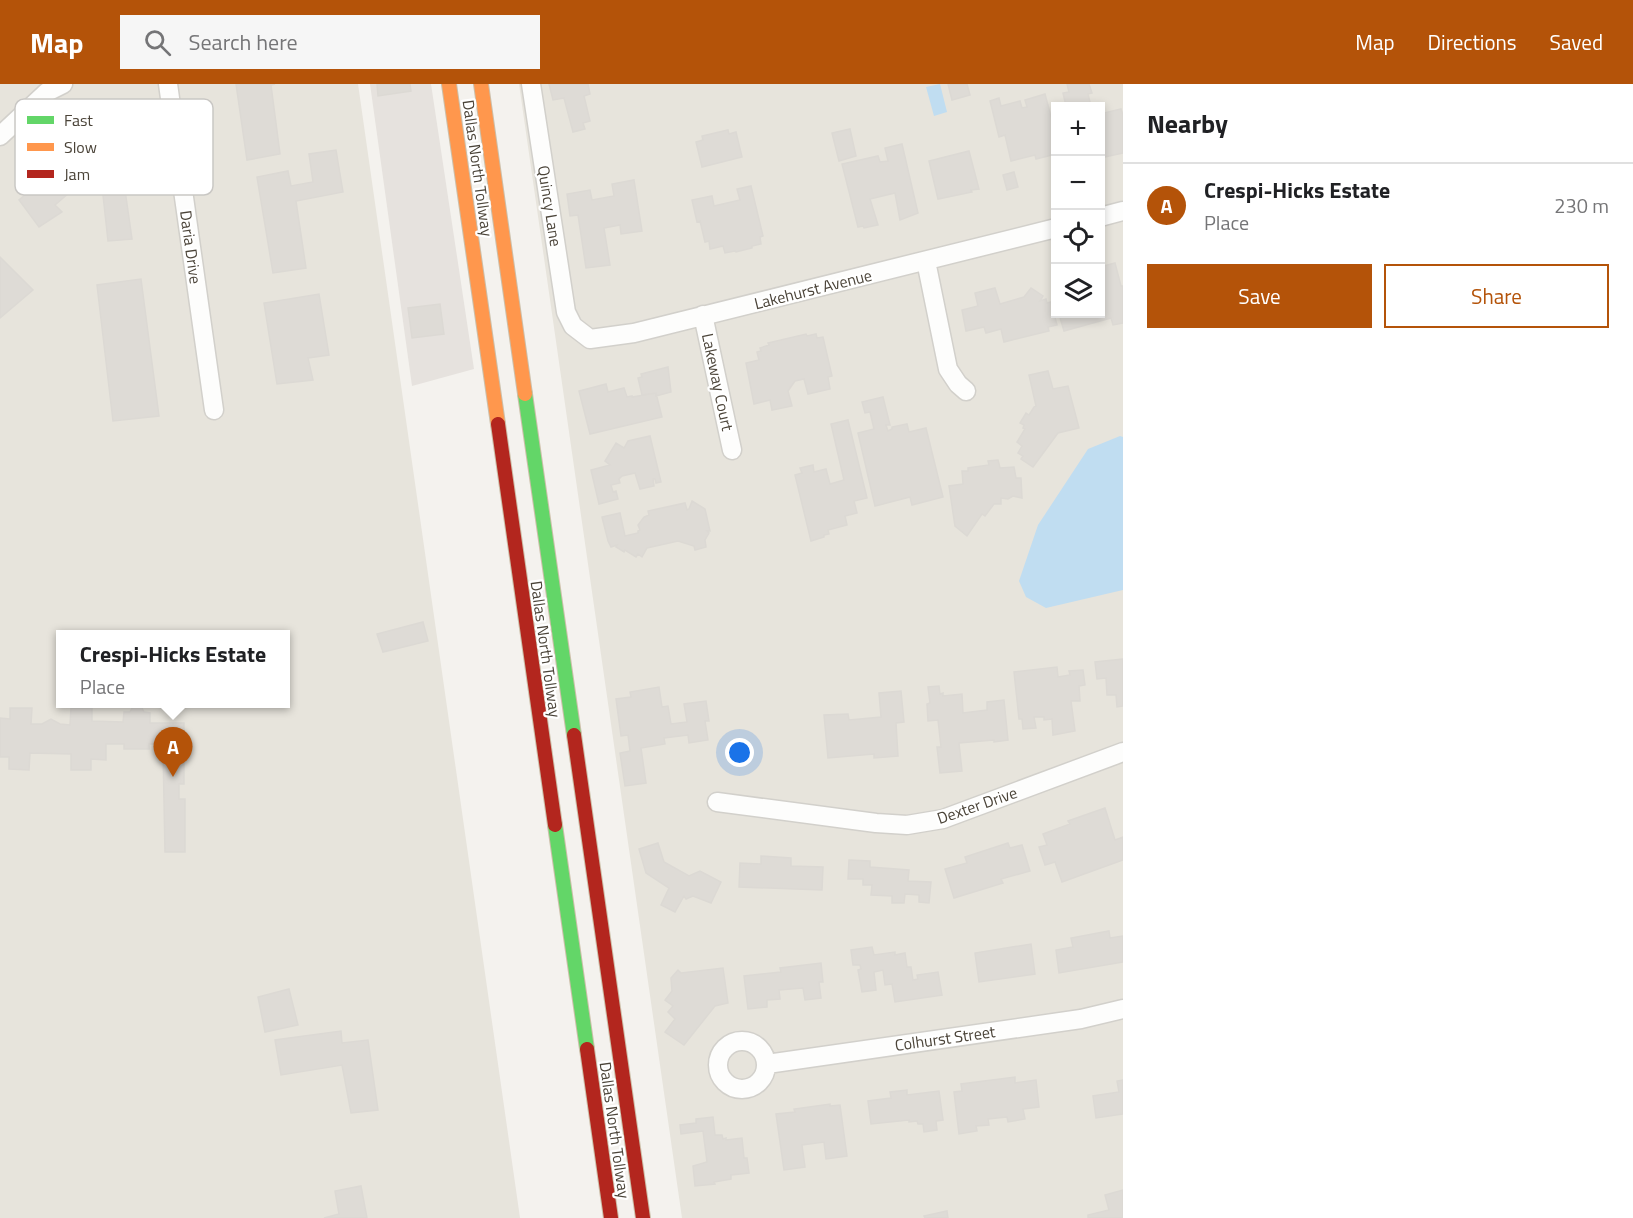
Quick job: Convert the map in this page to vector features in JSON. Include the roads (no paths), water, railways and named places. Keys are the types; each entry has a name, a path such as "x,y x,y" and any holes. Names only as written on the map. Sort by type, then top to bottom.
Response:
{"highway":[{"name":"Dallas North Tollway","path":"449,84 611,1218"},
{"name":"Dallas North Tollway","path":"481,84 642,1218"}],"street":[{"path":"40,99 47,92 63,84"},
{"name":"Daria Drive","path":"168,84 170,99"},
{"name":"Quincy Lane","path":"531,84 566,312 573,326"},
{"path":"0,136 15,122"},
{"name":"Daria Drive","path":"184,195 214,410"},
{"path":"1105,216 1123,211"},
{"name":"Lakehurst Avenue","path":"573,326 590,339 634,333 1051,229"},
{"path":"926,261 948,369 966,391"},
{"name":"Lakeway Court","path":"703,315 732,450"},
{"name":"Dexter Drive","path":"717,802 907,825 943,819 1123,752"},
{"name":"Colhurst Street","path":"766,1064 1081,1019 1123,1009"}],"water":[{"path":"940,84 947,112 934,116 926,87"},
{"path":"1120,436 1123,437 1123,590 1046,608 1026,597 1019,581 1038,525 1088,449"}],"place":[{"name":"Crespi-Hicks Estate","path":"173,777"}]}
